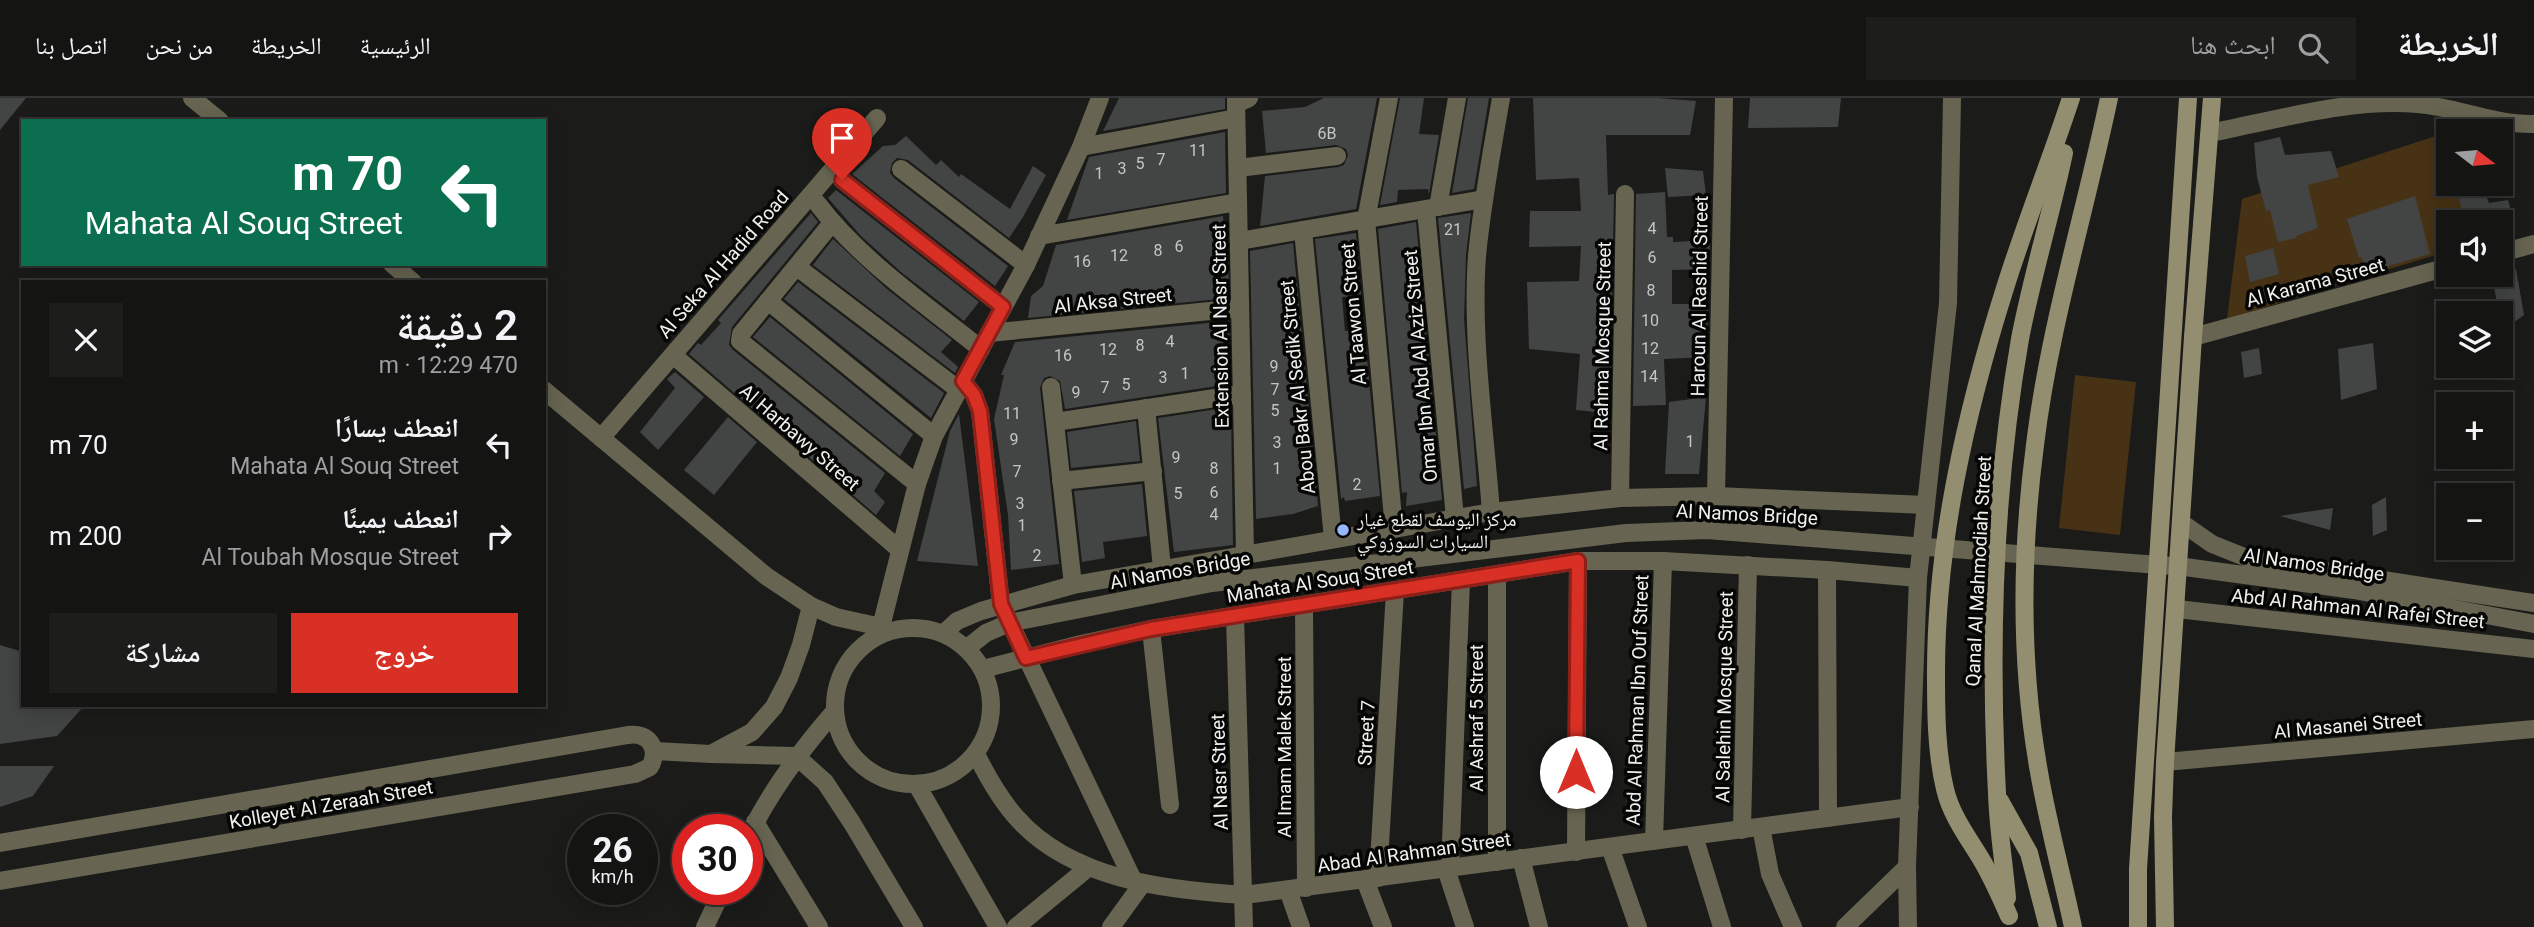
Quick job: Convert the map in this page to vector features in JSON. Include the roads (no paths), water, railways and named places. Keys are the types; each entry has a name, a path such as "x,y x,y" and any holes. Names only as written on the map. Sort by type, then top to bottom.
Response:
{"main road":[{"name":"Qanal Al Mahmodiah Street","path":"2010,922 1997,795 1993,665 1997,530 2003,462 2021,338 2073,98"},
{"path":"2010,922 1997,887 1954,814 1946,792 1939,750 1936,694 1939,603 1952,497 1990,341 2022,238 2073,98"},
{"path":"2073,927 2039,772 2033,726 2027,657 2026,550 2033,457 2043,391 2109,98"},
{"path":"2138,927 2141,817 2188,98"},
{"path":"2165,927 2165,762 2212,98"},
{"path":"1997,795 2029,853 2048,927"},
{"path":"2141,817 2163,817"}],"street":[{"path":"192,98 218,119"},
{"path":"546,392 766,576 811,606 836,617 884,629 916,627 944,633 967,648 983,669 989,686 992,704 990,721 976,754 950,776 917,785 887,781 861,765 842,741 834,712 837,686 847,662 865,643 884,629 900,550 933,436 1026,265 1081,147 1100,98"},
{"name":"Al Taawon Street","path":"1389,98 1366,220 1394,529"},
{"name":"Omar Ibn Abd Al Aziz Street","path":"1455,518 1432,209 1457,98"},
{"path":"1491,512 1477,325 1477,258 1501,98"},
{"name":"Haroun Al Rashid Street","path":"1716,496 1724,98"},
{"path":"1908,927 1907,867 1918,578 1948,303 1952,98"},
{"path":"2210,133 2350,106 2396,103 2441,107 2493,120 2534,124"},
{"path":"1081,147 1240,104"},
{"name":"Extension Al Nasr Street","path":"1240,104 1238,202 1245,554"},
{"name":"Al Seka Al Hadid Road","path":"601,438 877,118"},
{"path":"1238,167 1337,156"},
{"path":"901,169 1026,265"},
{"path":"842,180 1003,307"},
{"name":"Al Rahma Mosque Street","path":"1620,498 1625,194"},
{"path":"1239,241 1484,199"},
{"path":"1039,236 1238,202"},
{"path":"817,203 855,246 985,341"},
{"path":"832,223 741,334 741,343 917,484"},
{"name":"Abou Bakr Al Sedik Street","path":"1303,230 1333,539"},
{"path":"2513,250 2534,244"},
{"path":"394,266 411,280"},
{"path":"797,267 974,395 980,411 1001,604 1138,882 1118,923"},
{"name":"Al Karama Street","path":"2193,337 2436,270"},
{"path":"768,301 933,436"},
{"name":"Al Aksa Street","path":"985,341 1240,308"},
{"name":"Al Harbawy Street","path":"673,355 900,550"},
{"path":"1051,387 1073,585"},
{"path":"1055,422 1242,394"},
{"path":"1146,408 1162,568"},
{"path":"1062,481 1153,471"},
{"name":"Mahata Al Souq Street","path":"944,633 957,621 1001,604 1073,585 1491,512 1620,498 1716,496 1926,505"},
{"name":"Abd Al Rahman Al Rafei Street","path":"2182,523 2222,549 2252,560 2534,603"},
{"name":"Al Namos Bridge","path":"967,648 986,634 1009,623 1212,583 1626,533 1707,530 2185,567 2354,590 2534,624"},
{"path":"1576,852 1578,561"},
{"name":"Mahata Al Souq Street","path":"983,669 1151,629 1578,561 1748,565 1918,578"},
{"name":"Abd Al Rahman Ibn Ouf Street","path":"1654,841 1663,561"},
{"name":"Al Salehin Mosque Street","path":"1742,830 1748,565"},
{"path":"1828,570 1828,818"},
{"name":"Al Ashraf 5 Street","path":"1497,575 1497,862"},
{"path":"1461,580 1448,869 1465,927"},
{"name":"Street 7","path":"1371,879 1395,591"},
{"name":"Al Imam Malek Street","path":"1301,927 1297,889 1304,605"},
{"path":"711,754 752,732 774,707 797,656 811,606"},
{"name":"Abd Al Rahman Al Rafei Street","path":"2177,609 2534,649"},
{"name":"Al Nasr Street","path":"1235,616 1244,927"},
{"path":"1151,629 1170,805"},
{"path":"761,814 796,756 834,712"},
{"name":"Al Masanei Street","path":"2165,762 2534,729"},
{"name":"Kolleyet Al Zeraah Street","path":"0,843 628,735 646,737 655,751 650,767 635,774 0,881"},
{"name":"Kolleyet Al Zeraah Street","path":"655,751 796,756"},
{"name":"Abad Al Rahman Street","path":"976,754 990,783 1016,818 1050,847 1089,867 1138,882 1198,892 1244,895 1910,807"},
{"path":"796,756 825,782 914,927"},
{"path":"917,785 998,927"},
{"path":"1761,827 1770,874 1793,927"},
{"path":"1693,836 1722,927"},
{"path":"1610,847 1638,927"},
{"path":"763,848 818,927"},
{"path":"1521,858 1539,927"},
{"path":"1016,927 1089,867"},
{"path":"1844,927 1907,867"},
{"path":"1371,879 1382,927"},
{"path":"705,927 715,905"}],"place":[{"name":"مركز اليوسف لقطع غيار السيارات السوزوكي","path":"1343,530"}]}
